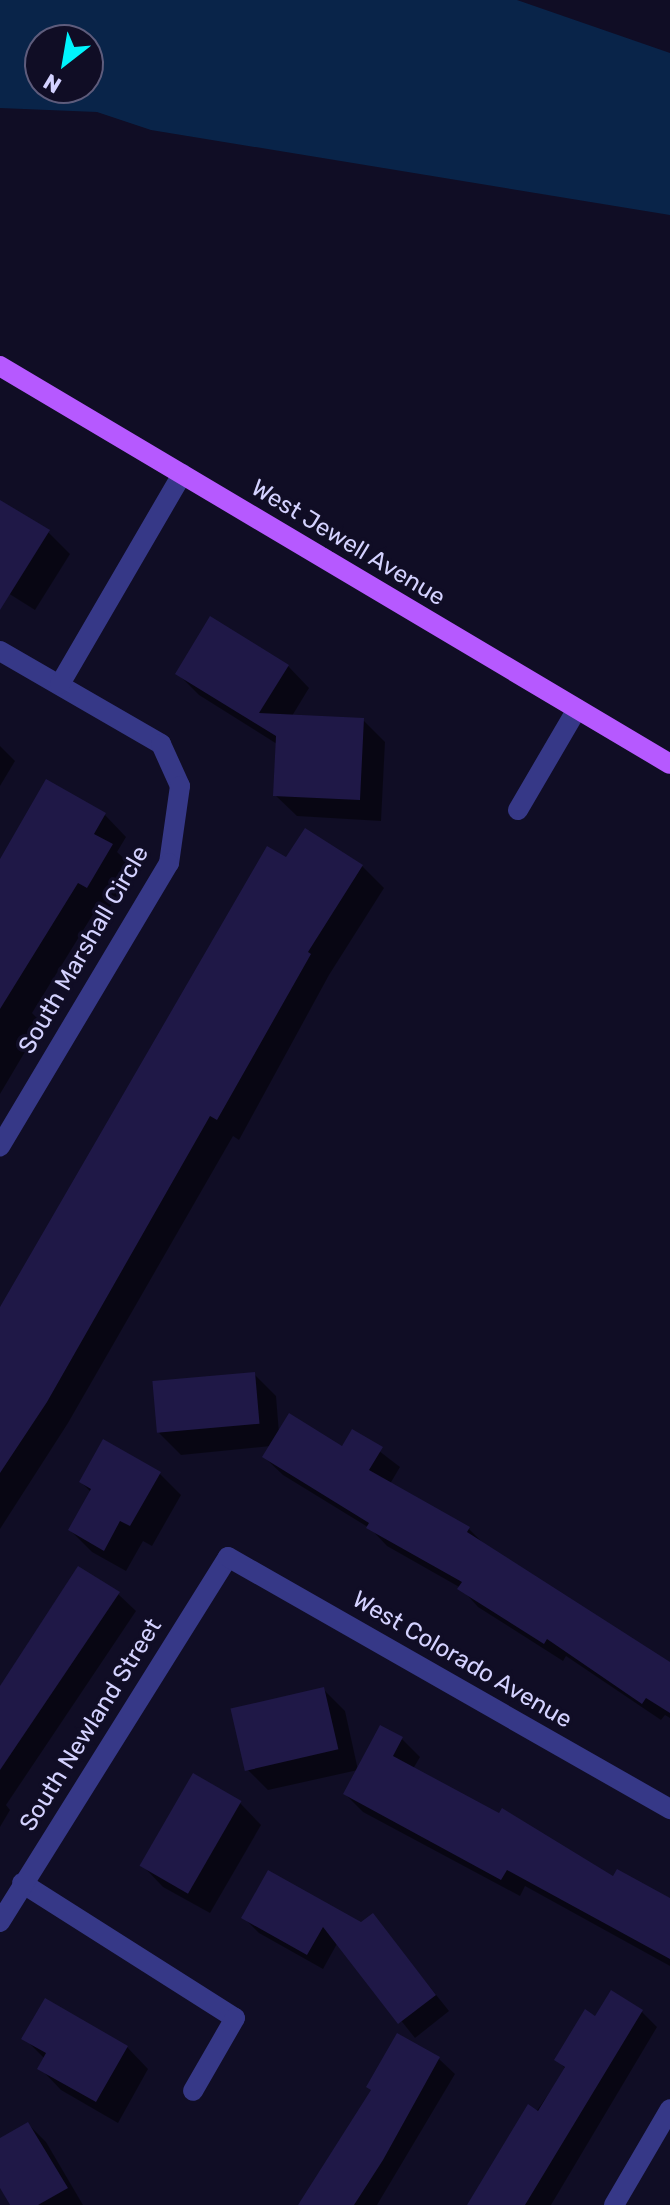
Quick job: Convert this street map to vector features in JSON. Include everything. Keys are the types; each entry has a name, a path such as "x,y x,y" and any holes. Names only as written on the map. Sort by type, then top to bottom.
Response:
{"main road":[{"name":"West Jewell Avenue","path":"0,366 670,764"}],"street":[{"path":"60,684 182,474"},
{"name":"South Marshall Circle","path":"0,651 161,744 180,786 169,863 0,1147"},
{"path":"518,810 577,709"},
{"name":"West Colorado Avenue","path":"228,1557 670,1809"},
{"name":"South Newland Street","path":"0,1922 228,1557"},
{"path":"22,1883 235,2018 193,2091"},
{"path":"614,2205 670,2109"}],"water":[{"path":"0,0 517,0 670,53 670,215 151,130 97,112 0,108"}],"building":[{"path":"0,500 50,530 0,610"},
{"path":"210,616 289,665 259,713 364,718 360,800 273,796 276,736 175,674"},
{"path":"46,779 106,813 94,834 113,844 87,888 78,883 0,1009 0,859"},
{"path":"305,828 363,865 308,952 311,954 217,1120 210,1116 47,1402 0,1473 0,1307 267,846 286,857"},
{"path":"255,1372 260,1424 157,1433 152,1381"},
{"path":"289,1413 342,1446 352,1429 383,1447 369,1470 470,1527 467,1532 670,1662 670,1713 646,1698 642,1704 547,1639 544,1644 457,1589 462,1582 366,1528 369,1523 262,1457"},
{"path":"103,1439 161,1472 130,1526 120,1521 104,1551 68,1530 91,1489 79,1482"},
{"path":"78,1566 120,1592 0,1770 0,1686"},
{"path":"324,1687 338,1749 245,1771 230,1709"},
{"path":"380,1725 403,1737 393,1756 499,1813 502,1808 613,1876 617,1869 670,1898 670,1959 507,1870 501,1880 343,1794"},
{"path":"193,1773 241,1801 188,1894 140,1866"},
{"path":"268,1870 361,1922 373,1913 436,1995 398,2024 323,1927 307,1955 241,1918"},
{"path":"611,1990 643,2010 525,2205 467,2205 528,2104 538,2111 565,2067 554,2060 585,2009 595,2016"},
{"path":"45,1998 128,2046 96,2102 37,2069 46,2053 21,2039"},
{"path":"397,2033 440,2057 383,2160 354,2205 298,2205 371,2090 366,2087"},
{"path":"28,2122 68,2188 38,2205 10,2205 0,2188 0,2138"}]}
